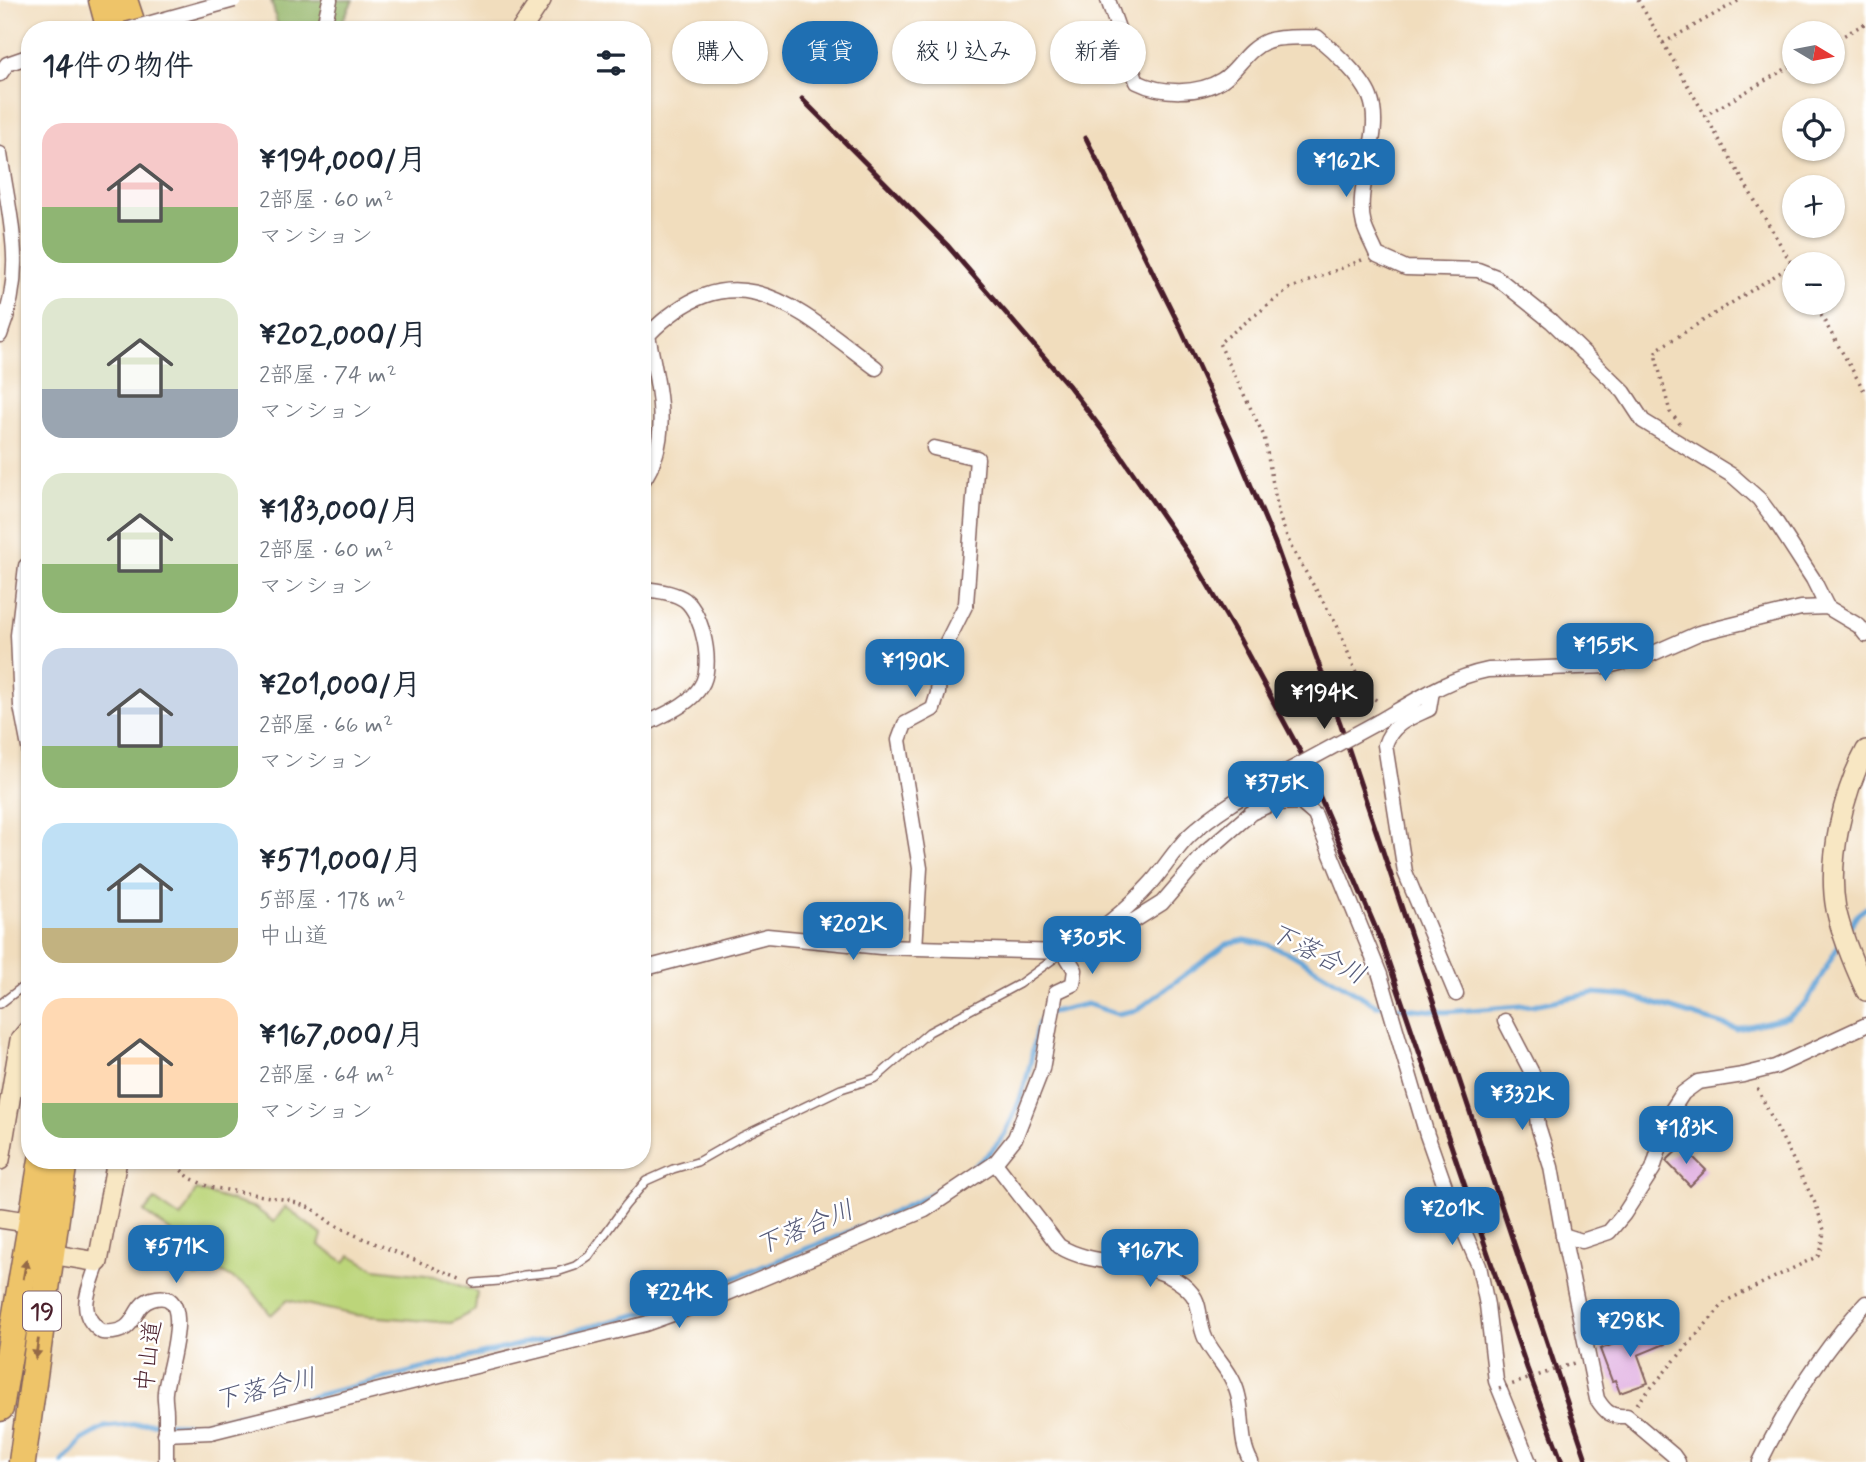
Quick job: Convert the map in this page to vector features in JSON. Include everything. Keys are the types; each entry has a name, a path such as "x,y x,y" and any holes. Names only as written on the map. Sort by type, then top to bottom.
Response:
{"highway":[{"path":"102,0 108,21"},
{"path":"124,0 131,21"},
{"name":"19","path":"0,1408 41,1169"},
{"name":"19","path":"22,1462 63,1169"}],"street":[{"path":"158,21 234,0"},
{"path":"325,21 330,0"},
{"path":"527,21 541,0"},
{"path":"1108,0 1137,82 1150,89 1194,90 1223,80 1248,51 1269,40 1317,37 1338,54 1369,96 1374,117 1363,198 1363,224 1377,255 1406,268 1478,270 1496,277 1551,320 1624,392 1643,421 1733,476 1759,499 1798,556 1827,607 1859,626 1866,635"},
{"path":"0,154 16,255 15,285 8,316 0,335"},
{"path":"651,332 669,314 694,299 721,291 748,290 778,298 876,368"},
{"path":"651,351 662,410 661,440 651,467"},
{"path":"915,948 920,868 899,740 905,724 933,709 938,693 940,656 966,604 977,457 933,448"},
{"path":"651,590 683,598 698,615 707,654 703,685 686,702 651,721"},
{"path":"651,967 767,936 881,947 1064,952 1107,925 1151,883 1188,837 1215,814 1432,691 1472,673 1488,670 1608,666 1647,656 1699,633 1801,608 1827,607"},
{"path":"21,609 18,635 21,706"},
{"path":"1432,691 1429,709 1396,725 1388,735 1385,745 1405,872 1456,994"},
{"path":"1866,750 1842,809 1835,856 1836,907 1848,948 1866,991"},
{"path":"1107,925 1116,926 1135,920 1162,903 1205,853 1251,813 1273,803 1300,803 1315,816 1351,899 1387,996 1427,1135 1447,1192 1479,1266 1487,1305 1496,1381 1529,1462"},
{"path":"166,1462 166,1434 211,1432 645,1324 709,1301 925,1210 995,1163 1015,1138 1042,1069 1056,992 1073,984 1075,970 1064,952"},
{"path":"1505,1021 1532,1073 1538,1126 1551,1167 1597,1399 1605,1412 1614,1417 1627,1416 1673,1454 1678,1462"},
{"path":"1563,1235 1582,1241 1609,1232 1654,1169 1670,1112 1683,1093 1698,1082 1775,1067 1866,1025"},
{"path":"0,1160 21,1039"},
{"path":"995,1163 1059,1246 1074,1255 1154,1271 1176,1280 1192,1293 1200,1309 1204,1338 1231,1376 1238,1395 1244,1444 1251,1462"},
{"path":"50,1254 98,1262 115,1169"},
{"path":"0,1218 33,1223"},
{"name":"中山道","path":"98,1262 86,1309 88,1318 102,1332 121,1331 129,1326 146,1301 154,1298 170,1301 176,1309 177,1336 164,1393 166,1434"},
{"path":"1760,1462 1782,1418 1846,1325 1866,1303"}],"lane":[{"path":"474,1283 557,1272 575,1266 589,1256 646,1181 696,1162 841,1089 876,1078 929,1032 1019,984 1064,952"},
{"path":"0,1004 21,988"}],"path":[{"path":"1638,0 1785,252"},
{"path":"1663,43 1740,0"},
{"path":"1845,35 1866,23"},
{"path":"1704,116 1782,71"},
{"path":"1377,255 1289,289 1220,343 1264,436 1279,516 1292,549 1338,625 1363,690 1381,703"},
{"path":"1692,452 1688,438 1670,412 1655,354 1658,349 1782,273"},
{"path":"1821,315 1866,394"},
{"path":"1627,1416 1726,1301 1818,1256 1822,1247 1824,1230 1816,1205 1750,1073"},
{"path":"180,1169 190,1178 209,1187 288,1200 313,1209 331,1223 355,1235 432,1265 453,1277 474,1283"},
{"path":"1499,1389 1577,1362"}],"green space":[{"path":"271,0 353,0 342,21 277,21"},
{"path":"196,1190 255,1208 274,1222 285,1207 322,1235 319,1245 345,1262 351,1255 375,1269 434,1276 477,1292 475,1310 451,1323 355,1315 287,1300 271,1315 251,1289 221,1272 195,1277 176,1248 174,1234 144,1212 155,1200 181,1218"}],"building":[{"path":"1682,1146 1706,1170 1690,1186 1666,1161"},
{"path":"1659,1328 1665,1344 1638,1355 1648,1383 1620,1393 1615,1380 1612,1381 1600,1349"}],"waterway":[{"path":"1848,929 1858,914 1866,908"},
{"name":"下落合川","path":"62,1462 82,1440 105,1427 149,1423 193,1424 219,1420 644,1313 882,1217 941,1188 967,1171 988,1154 1004,1135 1023,1088 1036,1030 1043,1014 1087,1004 1117,1014 1137,1010 1227,944 1245,940 1266,944 1293,955 1376,1005 1445,1012 1533,1005 1594,993 1630,996 1737,1029 1788,1017 1807,1002 1841,941"}],"railway":[{"path":"802,99 947,245 1069,386 1195,563 1239,638 1302,755 1382,943 1527,1368 1562,1462"},
{"path":"1086,138 1181,329 1275,543 1340,723 1587,1462"}]}
